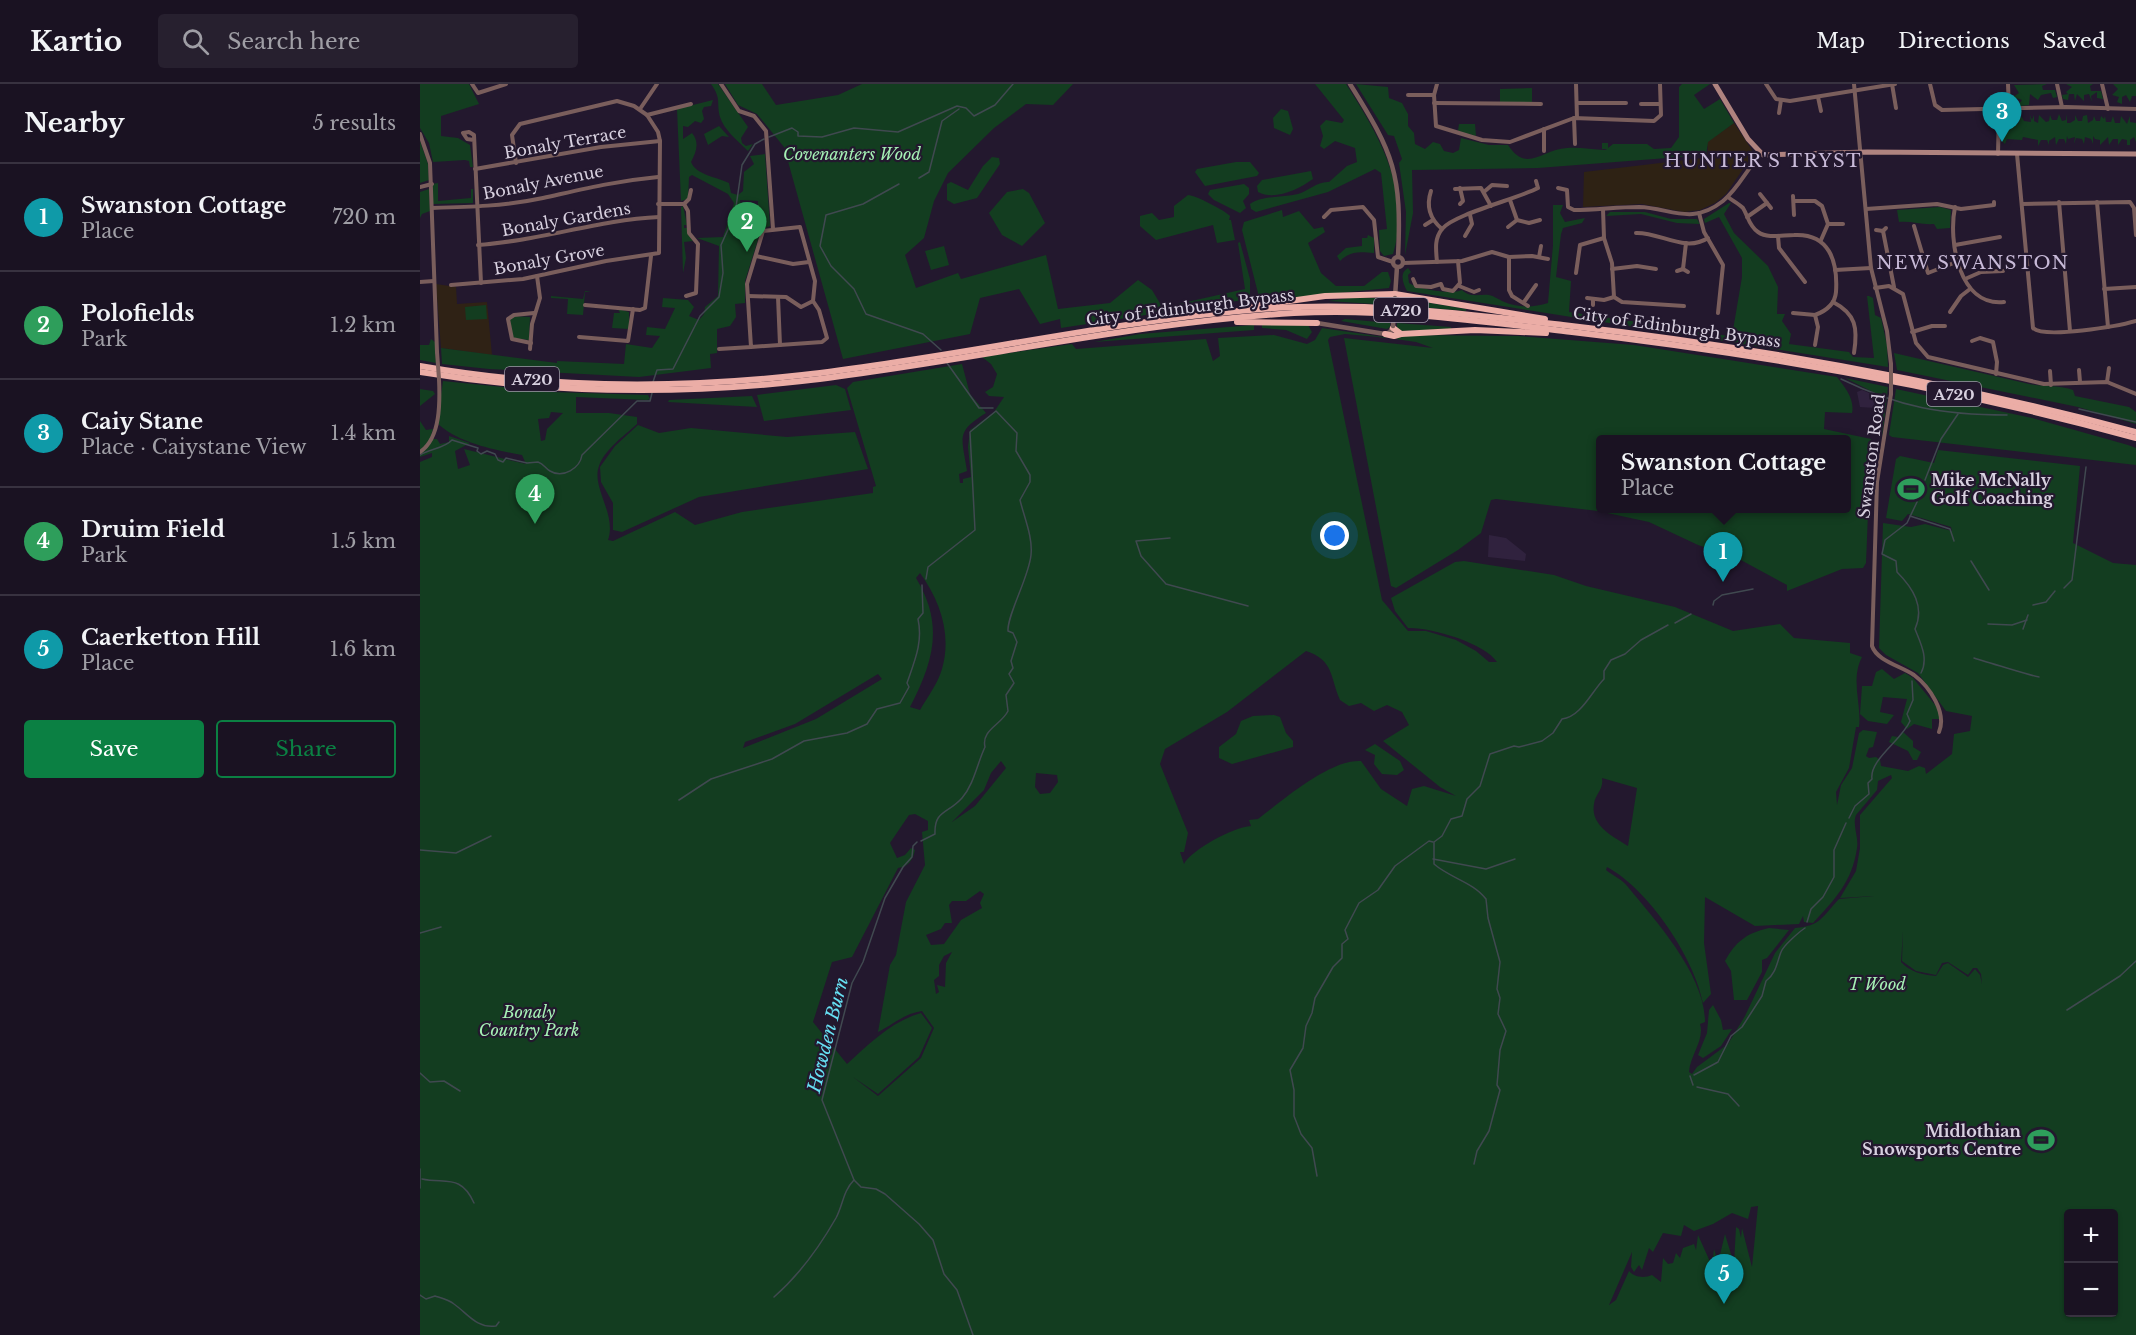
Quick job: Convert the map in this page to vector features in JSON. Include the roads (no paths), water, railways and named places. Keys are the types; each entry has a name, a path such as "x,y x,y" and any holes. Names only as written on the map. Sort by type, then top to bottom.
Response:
{"highway":[{"path":"1181,318 1290,300 1395,296 1612,334"},
{"name":"City of Edinburgh Bypass","path":"661,387 837,371 1181,318 1251,310 1347,307 1501,318 1823,363 2066,413 2136,431"},
{"name":"City of Edinburgh Bypass","path":"420,372 541,386 751,386 840,376 1170,326 1255,316 1342,313 1497,323 1612,334 1866,376 2108,430 2136,439"},
{"path":"1170,326 1253,321 1317,323"},
{"path":"1393,327 1401,334"},
{"path":"1385,334 1394,336 1475,330 1612,334"},
{"name":"City of Edinburgh Bypass","path":"420,366 542,380 645,387"}],"main road":[{"path":"1715,84 1760,155 1862,152 2136,154"}],"street":[{"path":"472,84 478,93 506,84"},
{"path":"640,109 657,84"},
{"path":"721,84 739,111 756,118 767,134 773,229"},
{"path":"1317,323 1385,334 1393,327 1401,207 1397,174 1382,133 1350,84"},
{"path":"1437,84 1434,95 1436,126 1482,140 1514,142 1576,118 1654,122 1661,115 1660,84"},
{"path":"1575,144 1576,84"},
{"path":"1766,84 1774,97 1781,100 1818,98 1894,84 1896,108"},
{"name":"Swanston Road","path":"1854,84 1871,268 1887,331 1892,394 1877,482 1872,646 1879,656 1917,679 1941,712 1939,732"},
{"path":"1930,84 1935,105 1941,109 2010,110 2062,107 2136,109"},
{"path":"2008,84 2010,110"},
{"path":"2057,84 2062,107"},
{"path":"2103,84 2108,109"},
{"path":"1408,95 1434,95"},
{"path":"1818,98 1821,111"},
{"path":"1779,112 1781,100"},
{"path":"516,163 512,135 520,124 607,102 626,103 640,109 647,115 658,132 660,141 658,177 660,251 651,255 647,305 640,310 585,305"},
{"path":"1577,103 1621,105 1626,103"},
{"path":"647,115 688,104"},
{"path":"1434,104 1541,104"},
{"path":"1641,104 1660,104"},
{"path":"1998,153 1999,110"},
{"path":"1544,129 1544,151"},
{"path":"420,134 430,163 432,184 439,379 434,434 428,445 420,452"},
{"path":"474,140 481,283"},
{"name":"Bonaly Terrace","path":"475,170 593,148 660,141"},
{"path":"2017,154 2033,328 2040,333 2070,331 2136,321"},
{"path":"1558,188 1570,189 1568,207 1576,210 1644,208 1678,215 1699,213 1717,206 1728,197 1760,155"},
{"name":"Bonaly Avenue","path":"432,208 476,207 543,198 591,185 658,177"},
{"path":"1437,262 1436,242 1442,229 1452,221 1538,188 1536,181"},
{"path":"420,187 432,184"},
{"path":"1485,191 1492,185 1507,186"},
{"path":"1460,204 1462,201 1458,189 1477,187 1485,191 1491,206"},
{"path":"658,204 684,204 689,199 691,190"},
{"path":"1430,190 1428,204 1433,220 1442,229"},
{"path":"1760,194 1772,208"},
{"path":"1728,197 1743,209 1759,233 1778,236 1805,234 1821,240 1832,253 1836,289 1833,302 1815,315 1801,317 1792,313"},
{"path":"1794,215 1794,198 1819,202 1828,224 1821,240"},
{"path":"1510,200 1517,220"},
{"path":"1866,209 1937,204 1955,207 1994,205 1994,202"},
{"path":"2059,202 2070,331"},
{"path":"2097,202 2108,327"},
{"path":"2022,204 2130,202 2135,215 2136,235"},
{"path":"1747,217 1767,203"},
{"path":"684,204 688,211 689,233 698,244 699,272 696,293 686,296"},
{"path":"1324,217 1330,208 1360,206 1366,208 1375,223 1378,257 1396,264 1458,261 1492,252 1509,257 1539,257 1548,260"},
{"path":"1955,207 1952,226 1954,245 1965,279 1970,289 1984,300 2003,303"},
{"path":"1603,208 1604,238 1612,269 1614,297"},
{"path":"1699,213 1707,238 1723,265 1718,311 1711,308"},
{"path":"1466,232 1472,224 1470,215"},
{"name":"Bonaly Gardens","path":"478,245 531,239 610,221 659,217"},
{"path":"1425,225 1433,220"},
{"path":"1517,220 1529,223 1540,220"},
{"path":"1508,227 1517,220"},
{"path":"1828,224 1843,224"},
{"path":"1642,226 1639,233 1686,243 1699,243 1707,238"},
{"path":"1914,226 1930,278"},
{"path":"719,349 751,347 780,345 826,341 827,335 819,310 813,301 815,281 801,228 763,231 748,279 751,347"},
{"path":"1876,230 1885,230 1894,287 1905,299 1918,349 1928,357 2051,385 2107,382 2135,392"},
{"path":"1778,236 1779,248 1799,279 1804,282"},
{"path":"1578,269 1579,244 1604,238"},
{"path":"1954,245 1998,238"},
{"path":"1677,271 1685,271 1686,243"},
{"path":"1539,257 1541,246"},
{"name":"Bonaly Grove","path":"451,285 537,276 606,261 651,255"},
{"path":"755,255 793,264 809,262"},
{"path":"1398,257 1403,263"},
{"path":"1509,257 1510,298 1524,302 1528,306"},
{"path":"1458,261 1459,286"},
{"path":"1928,273 1959,261"},
{"path":"1612,269 1653,267"},
{"path":"1835,270 1871,268"},
{"path":"1965,279 1981,272 2001,272"},
{"path":"530,350 534,313 540,298 537,276"},
{"path":"1413,279 1416,286 1431,287 1441,284 1443,289 1451,291 1459,286"},
{"path":"420,282 434,281"},
{"path":"1524,302 1536,285"},
{"path":"1459,286 1474,292 1479,290"},
{"path":"1875,288 1894,287"},
{"path":"2104,289 2136,287"},
{"path":"1950,312 1961,296 1970,289"},
{"path":"747,296 790,299 801,307 813,301"},
{"path":"778,297 780,345"},
{"path":"1587,298 1605,300 1614,297"},
{"path":"1614,297 1622,302 1678,308 1684,306"},
{"path":"1593,299 1593,305"},
{"path":"1833,302 1846,309 1852,317 1853,350"},
{"path":"579,337 628,341 633,309"},
{"path":"531,343 511,338 508,319 514,315 534,313"},
{"path":"1814,342 1815,315"},
{"path":"1912,332 1932,326 1945,326"},
{"path":"1972,341 1980,338 1993,342 1997,362 1996,374"},
{"path":"2107,382 2109,368"},
{"path":"2079,370 2080,382"},
{"path":"2050,371 2051,385"}],"waterway":[{"path":"769,137 792,128 798,132 798,136 822,137 854,128 898,132 957,106 966,108 974,116 995,105 1013,84"},
{"name":"Howden Burn","path":"919,178 929,172 942,121 959,109"},
{"path":"653,382 657,370 673,369 700,316 719,297 723,273 721,245 735,214 742,165 755,144 764,139"},
{"name":"Howden Burn","path":"899,184 863,204 826,215 820,246 831,266 854,289 866,314 923,334 941,350"},
{"name":"Howden Burn","path":"947,363 979,408 993,408"},
{"path":"1841,379 1862,389 1921,408 1984,415 2007,415"},
{"path":"420,455 452,440 478,448 477,451 481,454 487,451 495,454 498,460 503,462 506,458 527,463 538,462 550,471 565,473 574,468 582,455 637,401 650,401 652,393"},
{"path":"2079,409 2136,422"},
{"name":"Howden Burn","path":"921,841 935,834 939,816 957,803 966,792 985,747 986,736 1008,711 1006,695 1014,683 1009,674 1013,668 1011,661 1017,642 1013,633 1008,631 1031,555 1029,534 1020,500 1030,482 1030,475 1016,451 1017,433 996,411 970,432 975,530 928,567 926,579"},
{"path":"1925,480 1941,439 1958,414"},
{"path":"2064,588 2072,580 2086,467"},
{"path":"1917,502 1907,523 1885,540 1882,554 1896,561 1897,572 1916,598 1919,613 1915,629 1924,656 1921,673"},
{"path":"1910,516 1950,529 1954,541"},
{"path":"1170,538 1136,541 1141,556 1166,584 1248,606"},
{"path":"1971,561 1989,590"},
{"path":"679,800 711,779 772,759 804,741 847,733 867,724 877,709 900,703 909,687 907,683 919,643 918,619 923,613 922,585"},
{"path":"1713,605 1714,601 1722,595 1753,589"},
{"path":"2033,605 2046,602 2055,591"},
{"path":"1675,623 1691,614"},
{"path":"2023,629 2028,615"},
{"path":"1988,624 2012,625 2027,620"},
{"path":"1474,1164 1477,1151 1489,1131 1500,1090 1497,1085 1500,1050 1506,1031 1498,1014 1500,998 1497,989 1500,962 1488,918 1486,899 1475,888 1434,864 1434,842 1442,836 1451,819 1462,816 1467,799 1480,786 1490,754 1514,746 1519,747 1542,741 1553,733 1562,719 1575,714 1586,703 1604,679 1604,671 1611,660 1625,654 1641,640 1668,625"},
{"path":"1974,658 2039,677"},
{"path":"1849,818 1855,806 1869,794 1868,783 1881,757 1910,721 1907,714 1913,700 1912,681"},
{"path":"1807,922 1811,909 1823,897 1834,877 1834,850 1846,823"},
{"path":"420,850 456,853 491,836"},
{"path":"1317,1176 1312,1148 1301,1134 1294,1116 1294,1090 1290,1070 1303,1048 1306,1026 1315,998 1333,967 1342,958 1342,944 1348,939 1345,930 1359,903 1378,890 1395,866 1429,841 1433,842"},
{"name":"Howden Burn","path":"917,842 913,846 912,857 903,867 885,898 863,962 852,983 822,1100 854,1180 861,1187 876,1189 885,1194 919,1224 933,1240 944,1274 957,1290 973,1335"},
{"path":"1433,859 1486,869 1515,859"},
{"path":"420,933 441,927"},
{"path":"1694,1075 1718,1062 1731,1036 1742,1027 1762,996 1766,981 1774,971 1782,949 1805,928"},
{"path":"2067,1010 2120,976 2136,961"},
{"path":"420,1073 430,1082 444,1081 460,1091"},
{"path":"1690,1076 1693,1085"},
{"path":"1697,1087 1728,1094 1739,1106"},
{"path":"420,1169 420,1188"},
{"path":"422,1179 458,1184 464,1188 474,1203"},
{"path":"774,1297 800,1270 823,1239 854,1180"},
{"path":"420,1295 426,1299 435,1296 450,1301 473,1320 483,1325 496,1326 499,1322"}],"place":[{"name":"Caiy Stane","path":"2002,142"},
{"name":"Polofields","path":"747,252"},
{"name":"Mike McNally Golf Coaching","path":"1911,489"},
{"name":"Druim Field","path":"535,524"},
{"name":"Swanston Cottage","path":"1723,582"},
{"name":"Midlothian Snowsports Centre","path":"2041,1140"},
{"name":"Caerketton Hill","path":"1724,1304"}],"district":[{"name":"HUNTER'S TRYST","path":"1763,161"},
{"name":"NEW SWANSTON","path":"1973,263"}],"park label":[{"name":"Covenanters Wood","path":"852,154"},
{"name":"T Wood","path":"1877,984"},
{"name":"Bonaly Country Park","path":"529,1021"}]}
